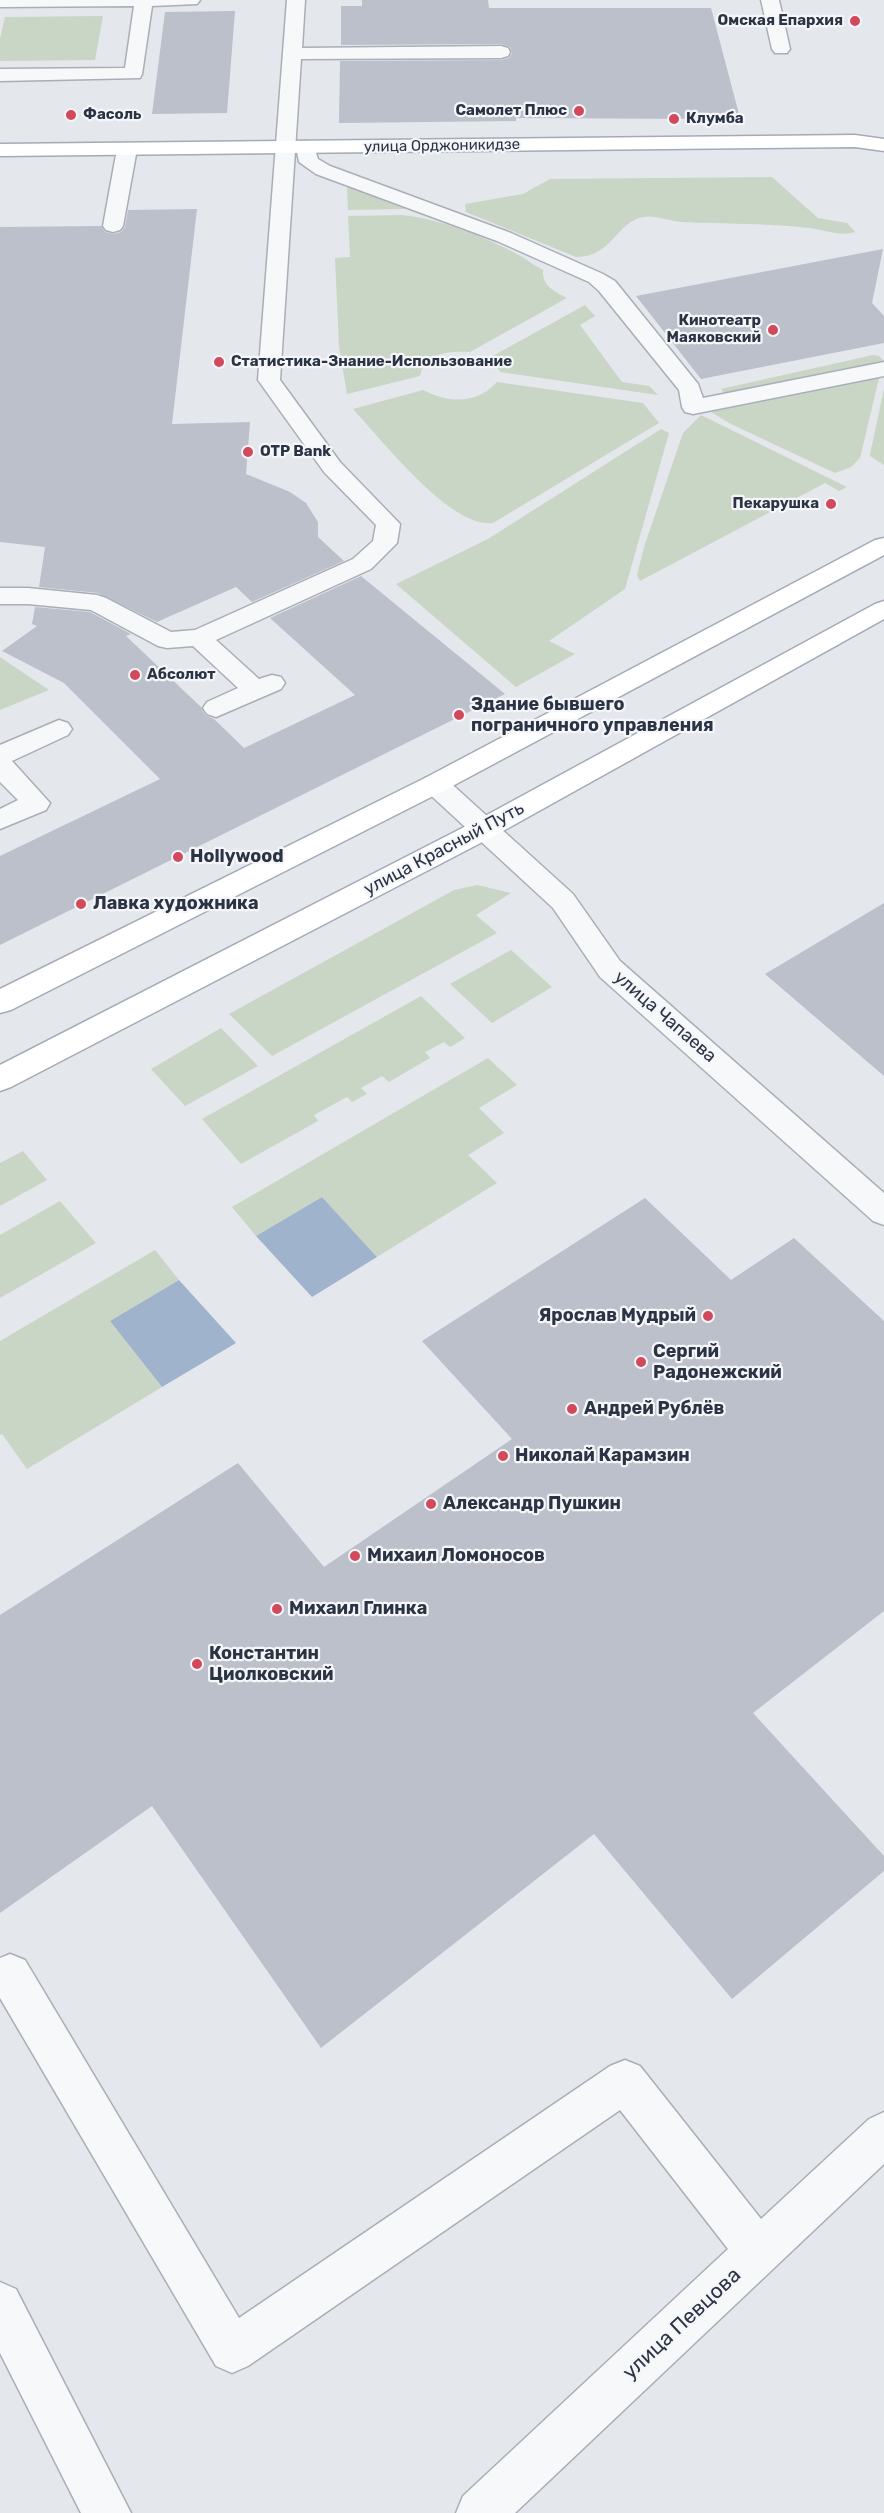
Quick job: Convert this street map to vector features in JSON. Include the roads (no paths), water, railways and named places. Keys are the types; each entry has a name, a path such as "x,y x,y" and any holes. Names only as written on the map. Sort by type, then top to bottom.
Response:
{"main road":[{"path":"855,141 884,130"},
{"name":"улица Орджоникидзе","path":"0,150 855,141 884,145"},
{"path":"0,1002 435,784 884,545"},
{"name":"улица Красный Путь","path":"0,1079 484,830 884,609"}],"street":[{"path":"0,2 191,0"},
{"path":"0,596 27,596 98,603 167,640 199,638 362,564 385,543 388,524 332,467 269,380 296,0"},
{"path":"770,0 781,49"},
{"path":"0,75 133,74 144,1"},
{"path":"292,54 501,52"},
{"path":"306,147 309,162 323,170 504,237 607,285 690,389 693,407 884,369"},
{"path":"113,226 127,149"},
{"path":"199,638 265,686 216,708"},
{"path":"0,756 59,729"},
{"path":"0,765 36,803 0,820"},
{"name":"улица Чапаева","path":"435,784 563,901 610,969 884,1212"},
{"path":"10,1975 232,2350 626,2081 759,2252"},
{"name":"улица Певцова","path":"480,2513 884,2134"},
{"path":"0,2305 107,2513"}],"water":[{"path":"322,1197 377,1257 312,1297 256,1236"},
{"path":"179,1280 236,1343 162,1387 110,1321"}],"place":[{"name":"Омская Епархия","path":"855,21"},
{"name":"Самолет Плюс","path":"579,111"},
{"name":"Фасоль","path":"71,115"},
{"name":"Клумба","path":"674,119"},
{"name":"Кинотеатр Маяковский","path":"773,330"},
{"name":"Статистика-Знание-Использование","path":"219,362"},
{"name":"OTP Bank","path":"248,452"},
{"name":"Пекарушка","path":"831,504"},
{"name":"Абсолют","path":"135,675"},
{"name":"Здание бывшего пограничного управления","path":"459,715"},
{"name":"Hollywood","path":"178,857"},
{"name":"Лавка художника","path":"81,904"},
{"name":"Ярослав Мудрый","path":"708,1316"},
{"name":"Сергий Радонежский","path":"641,1362"},
{"name":"Андрей Рублёв","path":"572,1409"},
{"name":"Николай Карамзин","path":"503,1456"},
{"name":"Александр Пушкин","path":"431,1504"},
{"name":"Михаил Ломоносов","path":"355,1556"},
{"name":"Михаил Глинка","path":"277,1609"},
{"name":"Константин Циолковский","path":"197,1664"}]}
